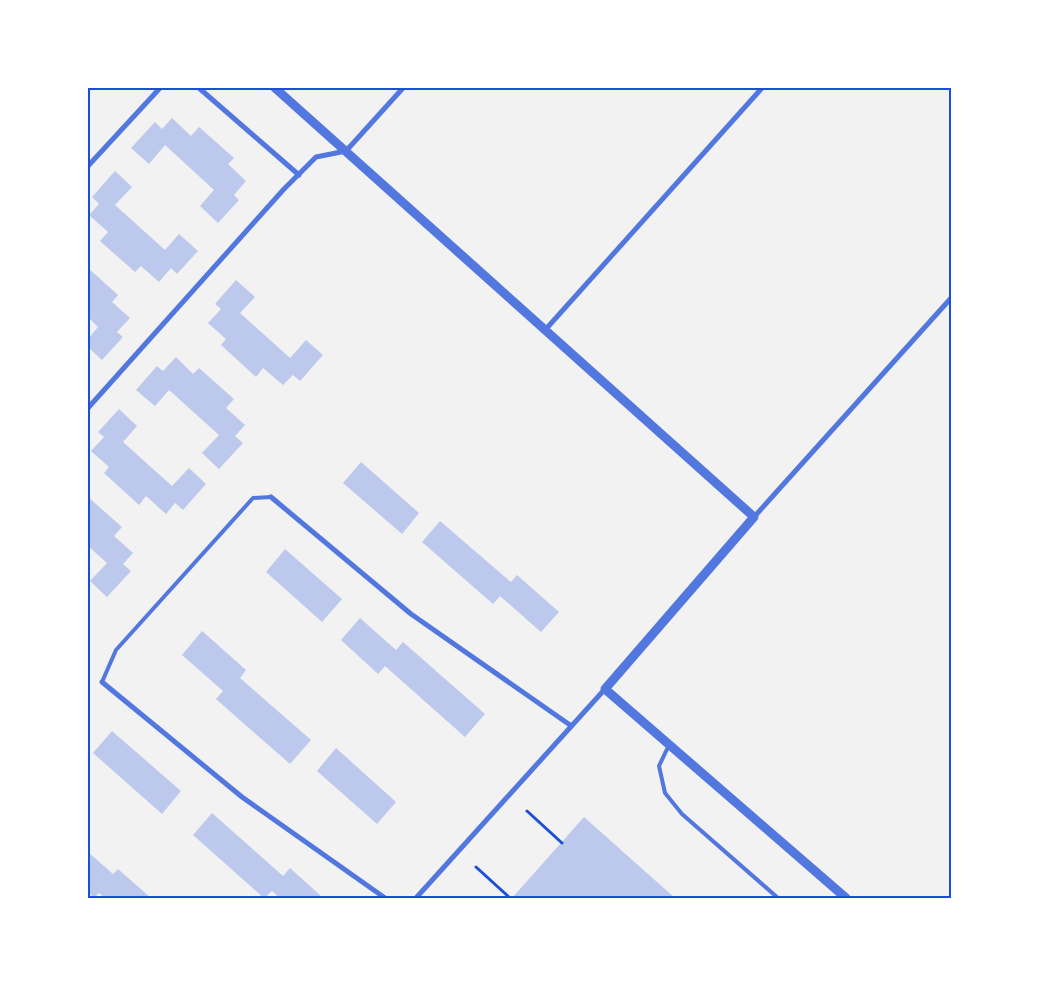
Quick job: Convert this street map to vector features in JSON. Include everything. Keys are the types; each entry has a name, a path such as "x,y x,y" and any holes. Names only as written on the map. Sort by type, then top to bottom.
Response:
{"street":[{"path":"88,166 160,88"},
{"path":"199,88 298,175"},
{"path":"275,88 754,517"},
{"path":"88,408 298,175 316,157 346,151 403,88"},
{"path":"546,329 762,88"},
{"path":"416,898 570,725 605,689 754,517 952,297"},
{"path":"271,497 411,614 570,725"},
{"path":"102,682 242,797 385,898"},
{"path":"605,689 846,898"}],"lane":[{"path":"102,682 116,650 253,498 271,497"},
{"path":"669,744 659,766 666,793 682,814 778,898"}],"path":[{"path":"527,811 562,843"},
{"path":"476,867 510,898"}],"building":[{"path":"172,118 191,136 199,127 234,158 228,164 246,181 234,195 239,200 218,223 200,206 214,190 165,145 149,164 131,148 155,122 162,129"},
{"path":"115,171 132,187 115,205 165,250 179,234 198,251 177,274 171,268 159,282 141,266 135,272 100,241 108,232 89,215 99,204 92,197"},
{"path":"88,268 118,295 112,302 130,318 117,332 123,337 102,360 88,347 88,339 98,327 88,317"},
{"path":"236,280 255,297 240,313 290,358 306,340 323,355 300,381 293,375 283,385 263,368 256,377 221,345 226,339 208,323 221,309 215,304"},
{"path":"176,357 193,374 199,368 234,399 226,408 245,425 235,436 243,443 219,469 202,453 219,435 169,390 155,406 136,390 157,366 163,371"},
{"path":"119,409 137,426 123,442 172,486 189,468 206,484 183,510 175,503 166,514 146,496 139,505 104,473 109,467 91,451 104,437 98,432"},
{"path":"361,462 419,513 402,534 343,483"},
{"path":"88,497 122,527 114,536 133,553 123,564 131,571 107,597 90,581 107,563 88,546"},
{"path":"440,521 511,582 517,575 559,612 541,632 500,596 493,604 422,542"},
{"path":"285,549 342,599 322,622 266,572"},
{"path":"360,618 396,650 403,642 485,714 465,737 385,666 378,674 341,640"},
{"path":"202,631 246,670 240,678 311,740 290,764 216,699 223,691 182,655"},
{"path":"112,731 181,791 162,814 93,753"},
{"path":"336,748 396,802 377,824 317,771"},
{"path":"212,813 283,876 290,868 321,896 318,898 280,898 272,891 264,898 193,835"},
{"path":"584,817 675,898 566,898 564,896 562,898 512,898"},
{"path":"88,852 113,874 118,869 151,898 105,898 99,893 94,898 88,892"}]}
